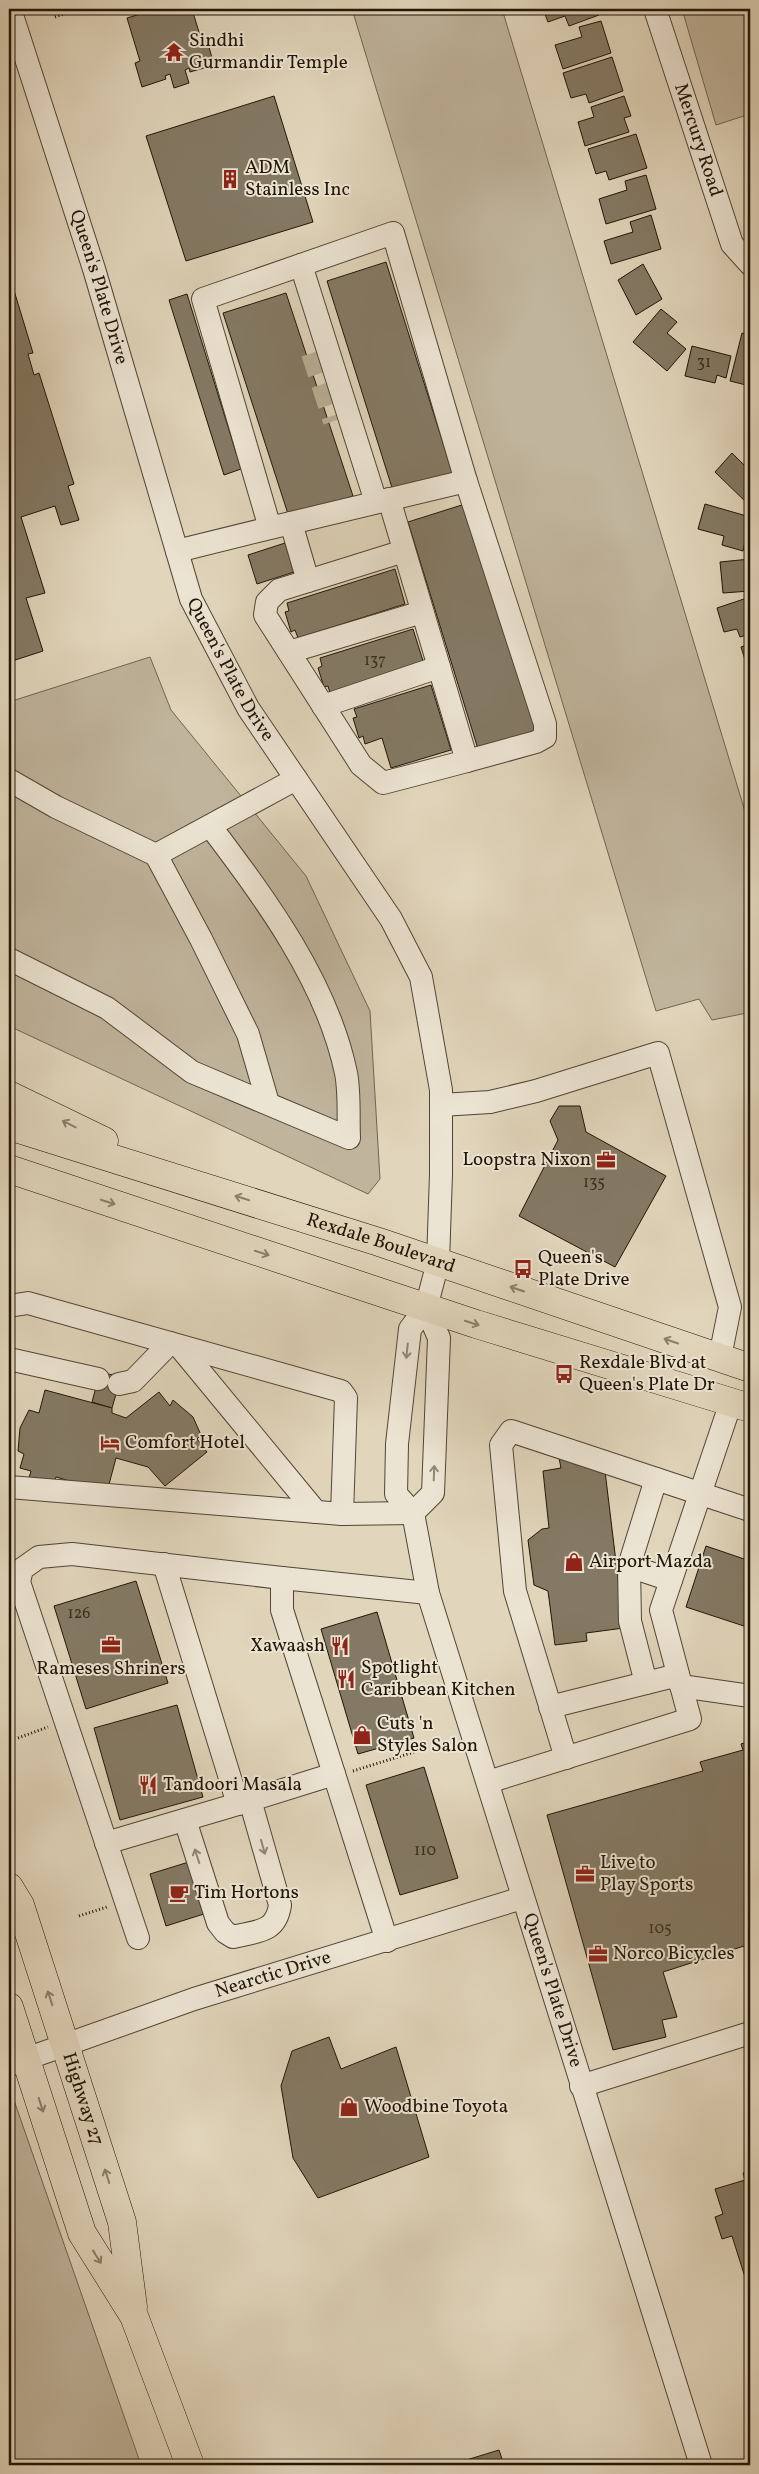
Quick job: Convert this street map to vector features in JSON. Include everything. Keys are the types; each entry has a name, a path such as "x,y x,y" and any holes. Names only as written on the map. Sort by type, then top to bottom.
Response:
{"main road":[{"path":"9,1095 175,1177"},
{"name":"Rexdale Boulevard","path":"9,1126 175,1177 438,1262 750,1368"},
{"path":"9,1169 426,1308 740,1405"},
{"path":"9,1185 62,1186"},
{"name":"Highway 27","path":"9,1887 20,1905 122,2222 134,2316"},
{"name":"Highway 27","path":"9,2008 18,2062 82,2233 134,2316 190,2465"}],"street":[{"name":"Queen's Plate Drive","path":"10,9 94,269 191,599 248,708 391,919 421,977 442,1090 438,1262 426,1308 410,1329 397,1444 396,1494 412,1513 428,1593 701,2465"},
{"name":"Mercury Road","path":"655,9 732,244 750,264"},
{"path":"308,581 280,526 202,299 302,269 392,233 466,481 545,724 545,737 536,742 383,783 361,765 265,615 268,602 279,590 308,581 404,551"},
{"path":"302,269 316,278 337,344"},
{"path":"302,269 296,287 312,353"},
{"path":"302,269 379,499 404,551 467,761"},
{"path":"358,414 378,484 379,499"},
{"path":"334,421 360,489 379,499"},
{"path":"177,551 379,499 466,481"},
{"path":"289,652 422,612"},
{"path":"323,706 439,667"},
{"path":"156,856 296,779"},
{"path":"9,780 56,807 156,856 201,939 248,1034 268,1103"},
{"path":"9,959 107,1008 192,1072 349,1138 346,1074 323,1000 260,891 211,827"},
{"path":"442,1105 490,1102 658,1053 730,1307 720,1357"},
{"path":"9,1306 28,1302 341,1391 346,1398 342,1514"},
{"path":"9,1487 342,1514 412,1513 433,1493 439,1338 426,1308"},
{"path":"9,1359 109,1382 133,1381 175,1344"},
{"path":"175,1344 316,1512"},
{"path":"488,1782 690,1719 661,1610 700,1493 740,1405"},
{"path":"566,1758 515,1591 501,1446 511,1431 750,1510"},
{"path":"646,1683 630,1621 629,1566 656,1478"},
{"path":"138,1938 19,1582 22,1569 39,1557 72,1554 428,1593"},
{"path":"164,1564 280,1905 278,1918 271,1926 233,1937 225,1932 218,1923 185,1820"},
{"path":"629,1566 671,1580"},
{"path":"282,1578 282,1610 387,1941"},
{"path":"550,1707 646,1683 679,1681 750,1696"},
{"path":"106,1843 334,1775"},
{"name":"Nearctic Drive","path":"18,2062 194,1999 522,1898"},
{"path":"581,2086 750,2033"}],"path":[{"path":"55,17 80,9"},
{"path":"18,1738 66,1721"},
{"path":"334,1775 414,1752"},
{"path":"79,1916 126,1901"}],"shaded area":[{"path":"352,9 502,9 750,828 750,1024 747,1013 712,1020 699,999 656,1011"},
{"path":"682,9 750,9 750,114 716,125"},
{"path":"150,657 171,710 306,876 370,1011 380,1179 368,1194 9,1026 9,702"},
{"path":"9,2086 141,2465 9,2465"}],"building":[{"name":"Sindhi Gurmandir Temple","path":"157,9 192,9 202,42 207,40 214,65 190,72 189,68 185,70 189,83 174,88 170,74 165,76 166,79 142,87 135,63 140,61 127,18"},
{"path":"543,9 597,9 599,15 569,26 565,16 548,22"},
{"path":"601,21 611,53 563,69 555,45 582,37 579,27"},
{"path":"612,57 623,91 589,103 586,94 571,98 563,73"},
{"name":"ADM Stainless Inc","path":"274,96 313,222 186,261 146,136"},
{"path":"624,96 631,116 624,118 629,132 585,146 578,122 594,117 591,107"},
{"path":"636,134 647,168 609,180 606,171 596,174 588,149"},
{"path":"750,161 750,178 746,162"},
{"path":"646,175 656,209 606,224 599,199 627,190 625,181"},
{"path":"651,215 661,249 611,264 604,241 633,232 630,222"},
{"path":"386,262 453,475 394,494 327,281"},
{"path":"643,264 662,299 636,315 618,280"},
{"path":"9,274 33,353 28,354 34,375 39,373 74,484 68,486 79,520 61,525 55,506 21,517 45,593 26,598 43,651 9,662"},
{"path":"286,293 353,496 289,517 223,313"},
{"path":"187,294 241,469 224,475 169,300"},
{"path":"661,309 677,322 667,333 686,349 667,371 633,342"},
{"path":"742,333 750,335 750,386 730,381"},
{"path":"692,346 731,356 726,378 717,375 715,383 685,376"},
{"path":"732,453 750,471 749,505 715,472"},
{"path":"465,504 536,731 478,749 408,522"},
{"path":"705,504 750,517 743,551 722,545 724,536 698,529"},
{"path":"285,543 294,572 257,584 248,555"},
{"path":"750,559 750,591 723,593 720,562"},
{"path":"395,569 405,604 298,638 295,630 291,632 285,612 289,611 287,603"},
{"path":"750,597 750,634 740,637 737,629 724,632 717,608"},
{"path":"413,629 424,664 330,693 328,686 324,687 318,668 322,666 320,658"},
{"path":"750,644 750,671 749,672 741,647"},
{"path":"431,685 451,750 391,768 382,738 365,744 363,736 359,738 353,718 357,717 354,709"},
{"path":"559,1106 580,1106 586,1132 666,1176 615,1267 519,1216 558,1140 550,1121"},
{"path":"100,1372 121,1377 112,1408 92,1402"},
{"name":"Comfort Hotel","path":"45,1390 112,1408 112,1413 126,1418 159,1392 170,1406 173,1400 193,1417 201,1435 197,1439 207,1452 165,1486 148,1467 116,1458 107,1492 56,1477 53,1485 29,1478 31,1471 20,1468 24,1454 18,1451 20,1428 29,1410 39,1413"},
{"name":"Airport Mazda","path":"559,1458 605,1471 624,1628 586,1633 587,1641 555,1645 548,1591 534,1585 528,1540 542,1529 549,1528 543,1471 561,1468"},
{"path":"706,1546 750,1561 750,1628 686,1607"},
{"name":"Rameses Shriners","path":"136,1581 168,1683 86,1709 54,1606"},
{"path":"377,1612 414,1738 358,1754 321,1629"},
{"path":"177,1705 203,1797 120,1820 94,1728"},
{"path":"750,1741 750,1966 744,1946 663,1972 677,2017 662,2020 666,2037 613,2050 547,1815 703,1771 700,1762 743,1750 741,1744"},
{"path":"424,1767 458,1878 400,1895 366,1785"},
{"name":"Tim Hortons","path":"192,1861 207,1913 166,1926 150,1874"},
{"name":"Woodbine Toyota","path":"329,2037 341,2069 396,2047 429,2157 318,2198 293,2158 281,2086 292,2051"},
{"path":"750,2171 750,2293 732,2236 722,2239 715,2217 723,2214 715,2189 745,2180 743,2173"},
{"path":"499,2450 504,2465 450,2465"}],"tunnel":[{"path":"312,353 334,421"}],"place":[{"name":"Sindhi Gurmandir Temple","path":"174,52"},
{"name":"ADM Stainless Inc","path":"230,179"},
{"name":"Loopstra Nixon","path":"606,1160"},
{"name":"Queen's Plate Drive","path":"523,1269"},
{"name":"Rexdale Blvd at Queen's Plate Dr","path":"564,1374"},
{"name":"Comfort Hotel","path":"110,1443"},
{"name":"Airport Mazda","path":"574,1562"},
{"name":"Rameses Shriners","path":"111,1645"},
{"name":"Xawaash","path":"340,1646"},
{"name":"Spotlight Caribbean Kitchen","path":"346,1679"},
{"name":"Cuts 'n Styles Salon","path":"362,1735"},
{"name":"Tandoori Masala","path":"148,1785"},
{"name":"Live to Play Sports","path":"585,1874"},
{"name":"Tim Hortons","path":"179,1893"},
{"name":"Norco Bicycles","path":"598,1954"},
{"name":"Woodbine Toyota","path":"349,2107"}]}
